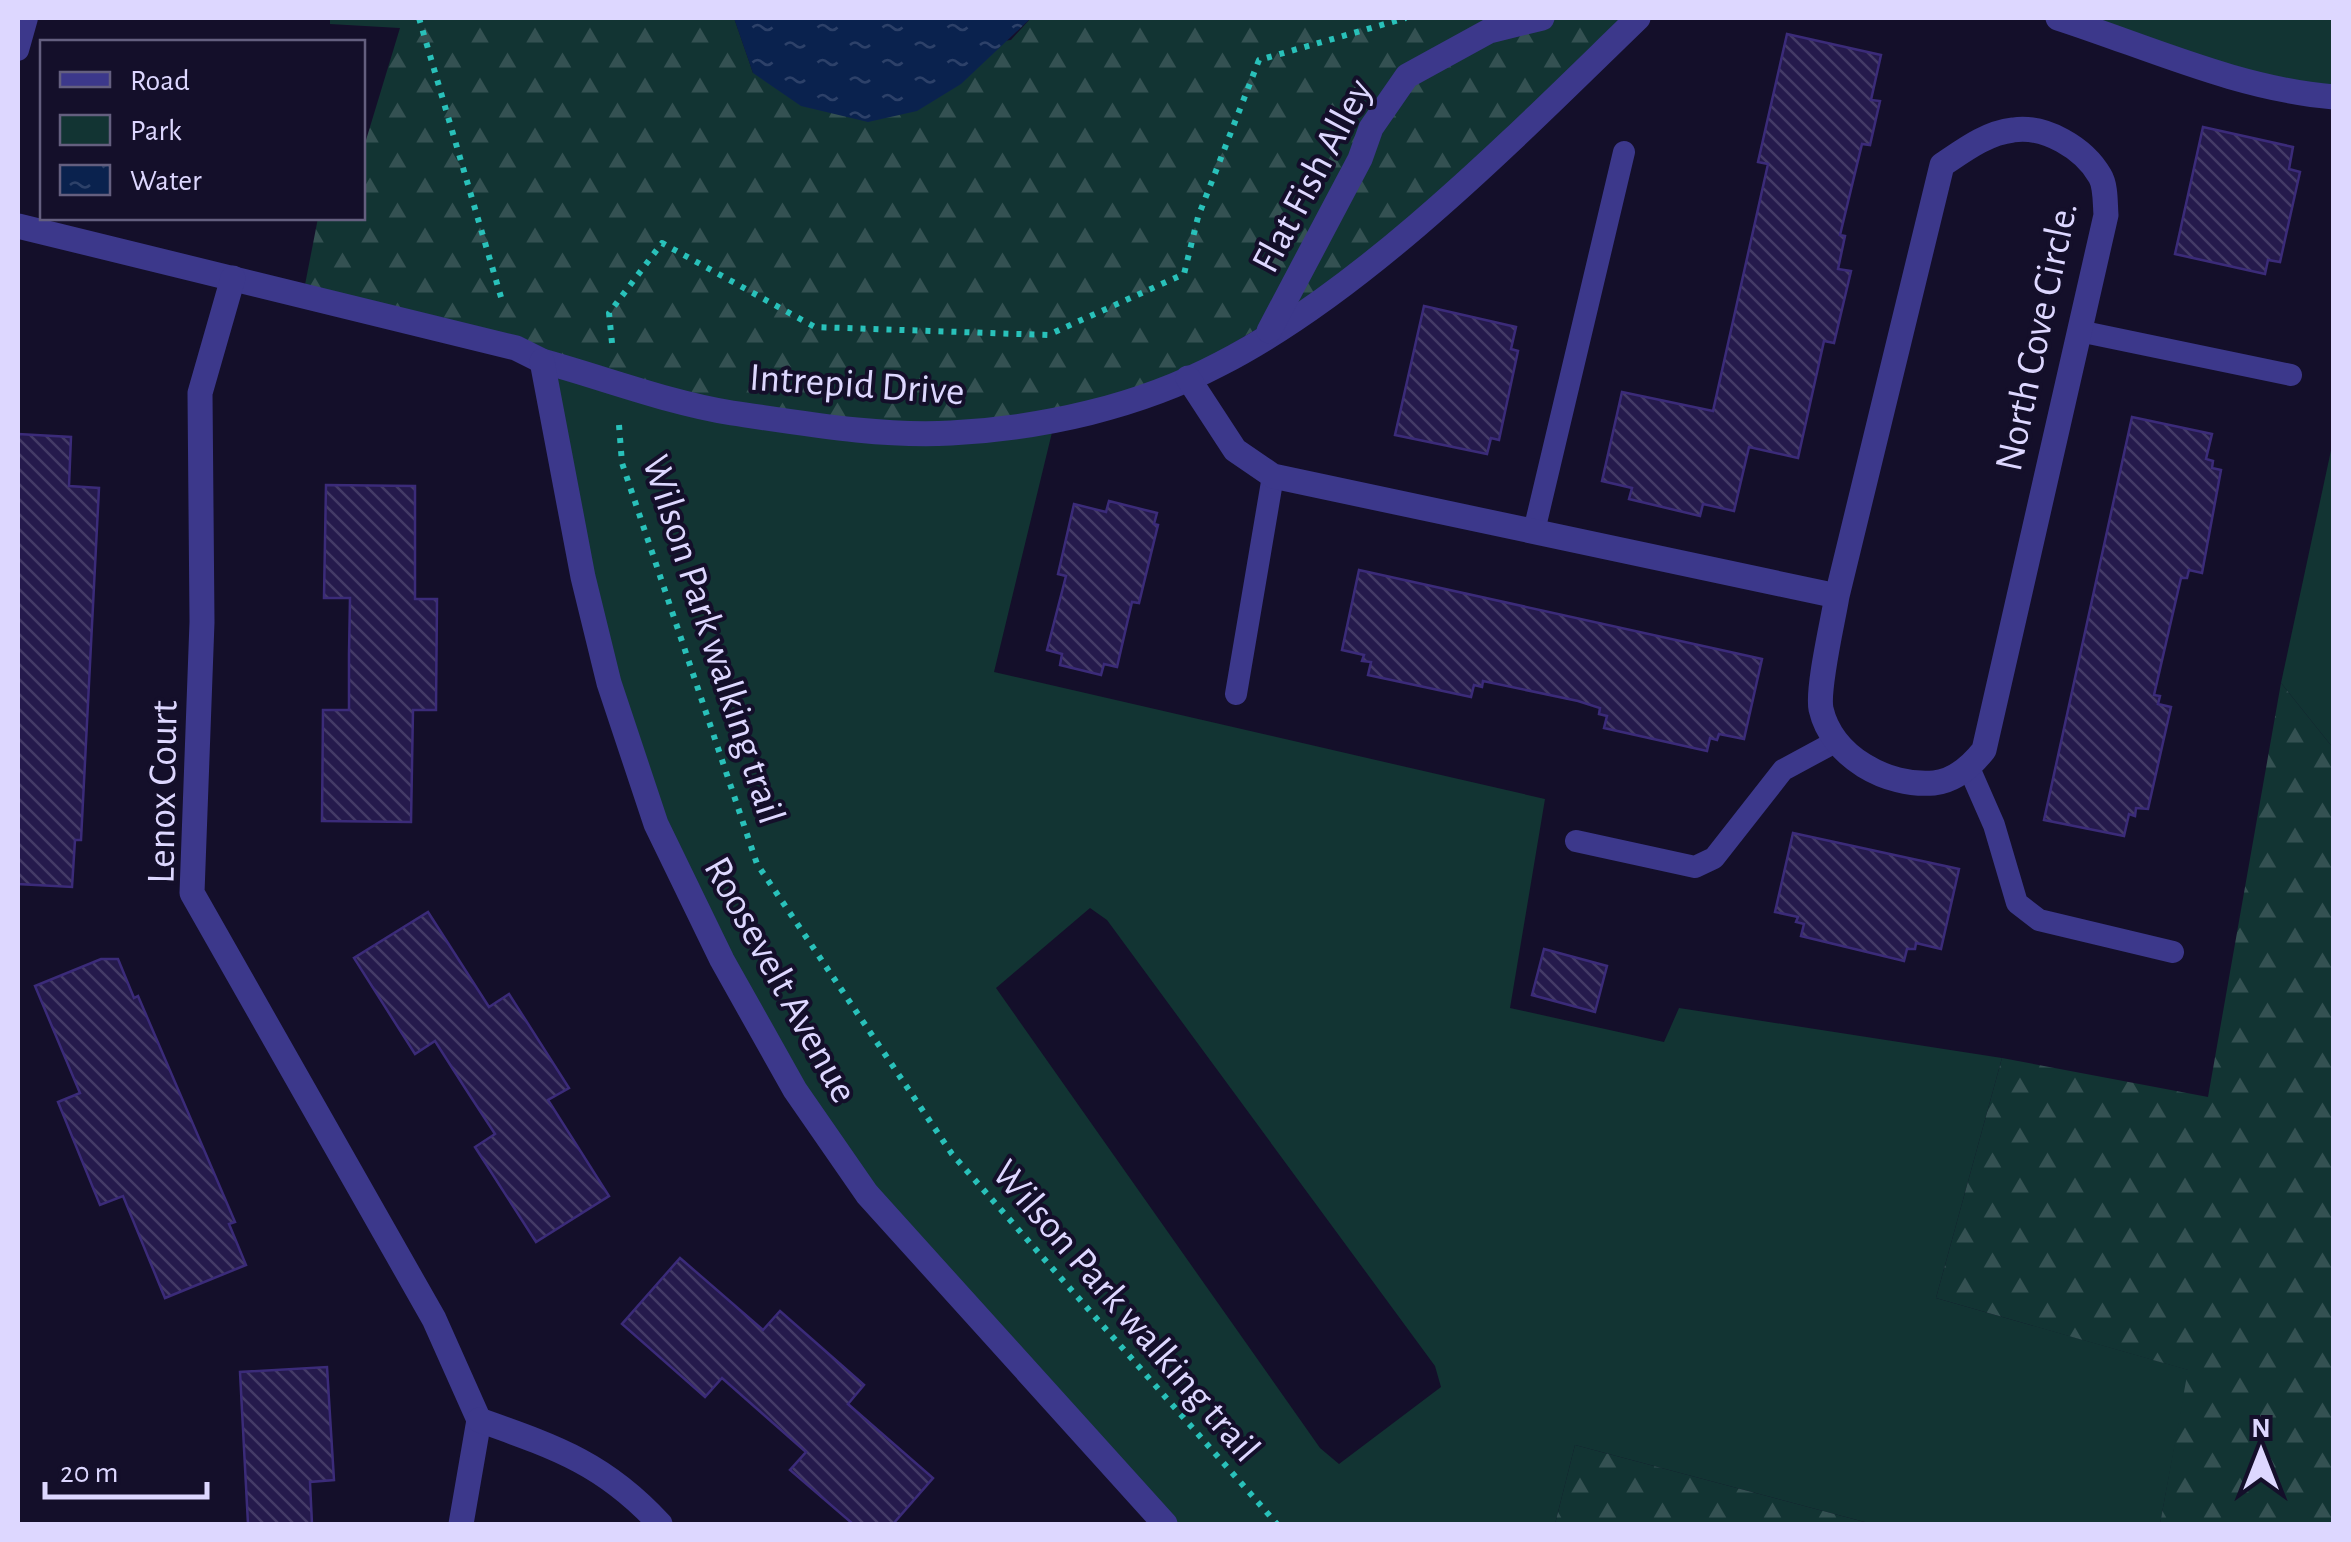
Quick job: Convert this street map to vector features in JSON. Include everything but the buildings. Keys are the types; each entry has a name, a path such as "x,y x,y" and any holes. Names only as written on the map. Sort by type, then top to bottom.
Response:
{"street":[{"name":"Flat Fish Alley","path":"1268,333 1360,159 1370,128 1407,76 1489,32 1542,18"},
{"name":"Intrepid Drive","path":"18,226 516,348 542,361 728,412 872,429 949,433 1077,416 1139,399 1222,364 1370,261 1525,128 1638,18"},
{"path":"2058,18 2235,80 2292,94 2334,96"},
{"name":"North Cove Circle.","path":"1834,742 1820,707 1837,596 1942,165 1974,143 2013,129 2050,134 2083,154 2102,179 2106,215 1984,750 1969,768"},
{"name":"Lenox Court","path":"233,278 200,392 202,622 192,893 434,1318 479,1420"},
{"name":"Roosevelt Avenue","path":"542,361 609,683 656,824 722,960 794,1090 867,1194 1165,1524"},
{"path":"1188,378 1235,450 1273,476 1837,596"},
{"path":"1834,742 1854,762 1893,777 1935,783 1969,768"},
{"path":"461,1524 479,1420 576,1458 625,1486 660,1524"}],"lane":[{"path":"18,50 27,18"},
{"path":"1534,531 1624,152"},
{"path":"2079,332 2291,374"},
{"path":"1236,694 1273,476"},
{"path":"1576,841 1695,867 1714,858 1783,770 1834,742"},
{"path":"1969,768 1994,824 2017,903 2039,920 2173,952"}],"path":[{"path":"419,18 516,348"},
{"name":"Wilson Park walking trail","path":"1277,1524 952,1154 757,864 622,462 609,314 662,244 816,327 1048,335 1184,274 1198,217 1259,60 1406,18"}],"green space":[{"path":"330,18 734,18 753,73 1011,40 1031,18 1638,18 1371,261 1139,399 949,433 728,412 304,290 318,220 365,220 365,143 400,28 330,24"},
{"path":"2058,18 2333,18 2333,97"},
{"path":"542,361 1055,420 994,672 1545,799 1510,1008 1664,1042 1679,1008 2002,1058 1936,1298 2189,1370 2160,1524 1872,1524 1575,1445 1555,1524 1165,1524 820,1131 647,809","holes":["1090,908 1107,920 1435,1366 1441,1387 1339,1464 1320,1448 996,988"]},
{"path":"2333,441 2333,748 2281,683"},
{"path":"2281,683 2333,748 2333,1524 2160,1524 2188,1370 1936,1298 2002,1058 2208,1097"},
{"path":"1575,1445 1872,1524 1555,1524"}],"water":[{"path":"734,18 1031,18 961,84 917,111 868,122 801,106 753,73"}]}
